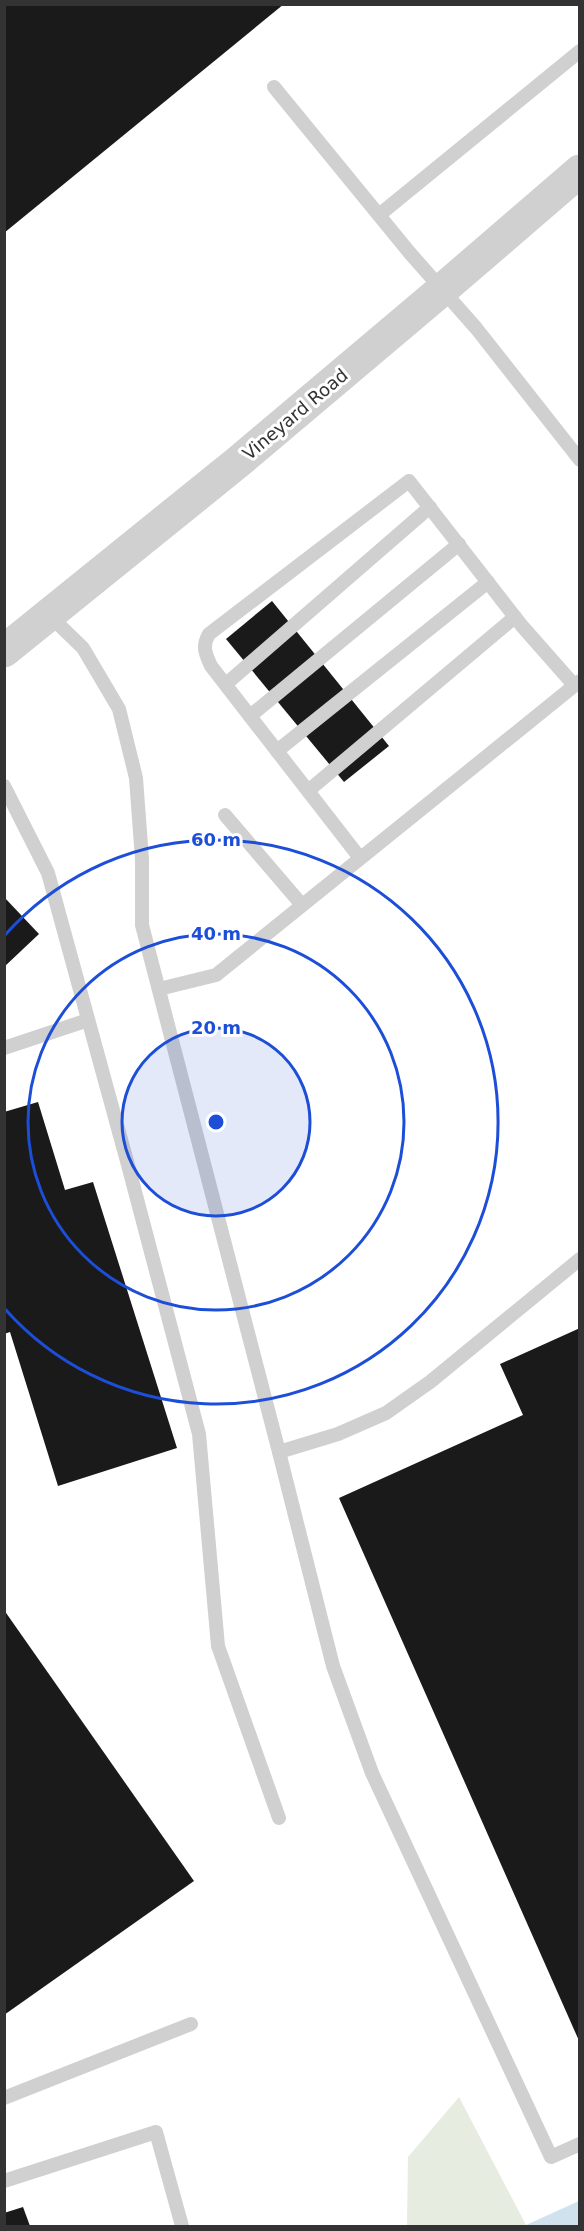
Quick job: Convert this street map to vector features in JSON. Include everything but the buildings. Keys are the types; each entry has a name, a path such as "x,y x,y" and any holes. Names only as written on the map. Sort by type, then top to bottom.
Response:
{"street":[{"name":"Vineyard Road","path":"4,651 238,462 579,171"}],"lane":[{"path":"379,215 579,51"},
{"path":"274,87 443,289 579,460"},
{"path":"159,989 216,975 577,683 515,617 409,481 209,634 204,642 205,652 211,666 360,858"},
{"path":"226,684 430,507"},
{"path":"250,716 459,544"},
{"path":"277,752 488,582"},
{"path":"48,614 83,648 118,709 136,778 142,859 142,925 333,1666 372,1773 551,2157 579,2144"},
{"path":"308,791 515,617"},
{"path":"4,786 48,873 199,1434 218,1646 279,1818"},
{"path":"225,814 302,905"},
{"path":"4,1048 88,1020"},
{"path":"279,1452 338,1434 386,1413 430,1382 579,1259"},
{"path":"4,2098 191,2024"},
{"path":"4,2181 156,2132 183,2226"}],"shaded area":[{"path":"459,2097 526,2226 407,2226 408,2157"}],"water":[{"path":"579,2201 579,2226 526,2226 526,2225"}]}
